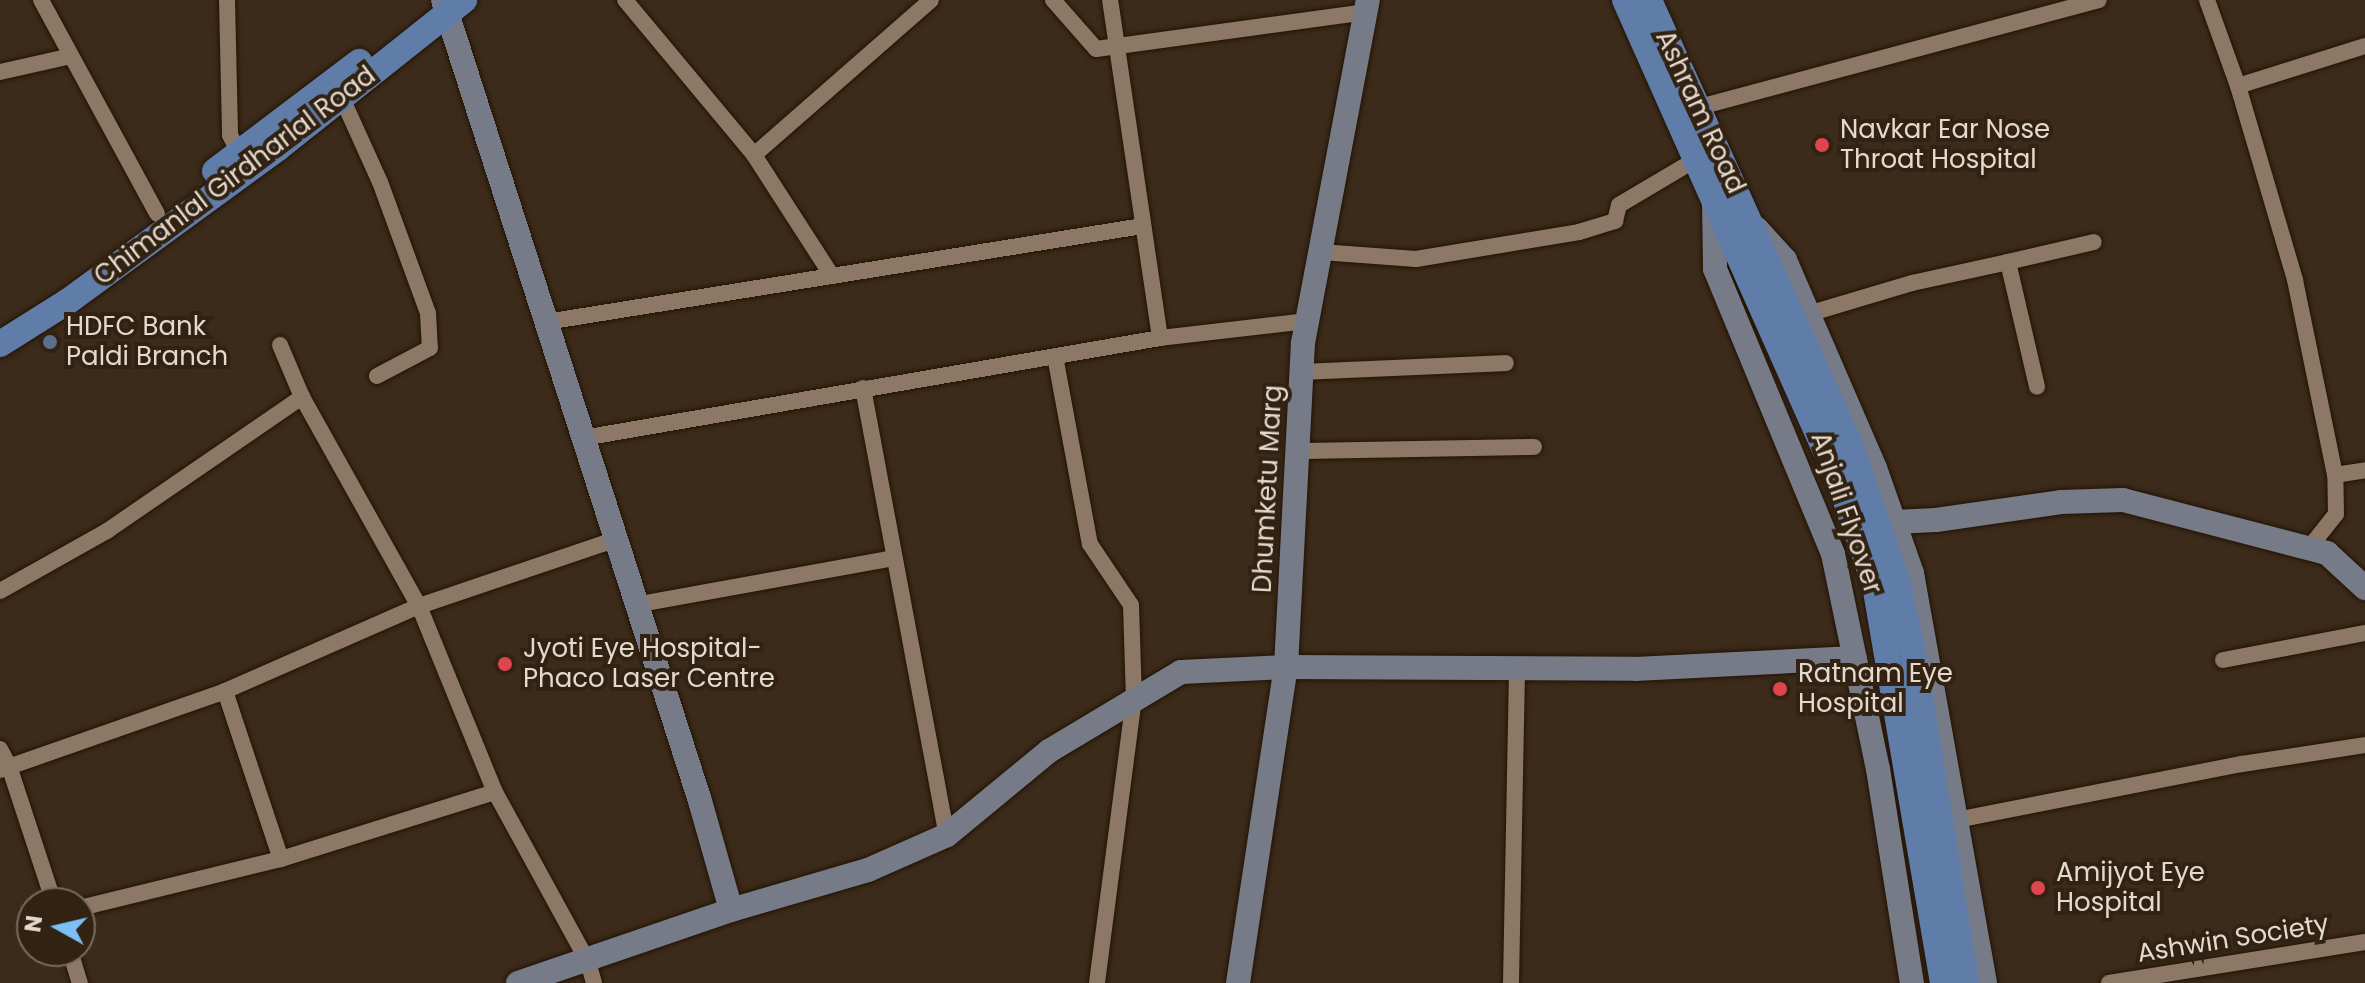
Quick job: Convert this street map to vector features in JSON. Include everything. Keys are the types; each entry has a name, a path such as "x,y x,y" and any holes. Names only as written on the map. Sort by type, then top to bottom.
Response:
{"main road":[{"name":"Ashram Road","path":"1625,0 1714,202"},
{"name":"Ashram Road","path":"1649,0 1752,225"},
{"name":"Chimanlal Girdharlal Road","path":"0,324 58,288 239,153 448,4"},
{"name":"Chimanlal Girdharlal Road","path":"0,344 67,302 342,98 448,4"},
{"name":"Anjali Flyover","path":"1714,202 1753,254 1848,440 1897,581 1912,648 1966,983"},
{"name":"Anjali Flyover","path":"1752,225 1753,254 1875,585 1943,983"}],"street":[{"path":"41,0 157,214"},
{"path":"227,0 230,135 239,153"},
{"path":"625,0 754,155 832,276"},
{"path":"754,155 931,0"},
{"path":"1053,0 1096,49 1367,6"},
{"path":"1110,0 1160,338"},
{"path":"1696,108 2099,0"},
{"path":"2207,0 2238,86 2295,280 2335,475 2336,514 2309,548"},
{"path":"448,4 614,540 700,801 731,910"},
{"name":"Dhumketu Marg","path":"1238,983 1286,667 1308,321 1367,6"},
{"path":"2238,86 2365,46"},
{"path":"0,72 71,56"},
{"path":"342,98 380,182 428,313 430,348 377,376"},
{"path":"1321,252 1416,259 1579,232 1615,221 1619,205 1695,160"},
{"path":"1714,202 1715,269 1833,554 1878,769 1912,983"},
{"path":"1752,225 1785,260 1875,468 1912,573 1985,983"},
{"path":"546,322 1143,226"},
{"path":"1808,314 1912,283 2094,242"},
{"path":"2008,262 2037,387"},
{"path":"583,438 1160,338 1308,321"},
{"path":"280,345 302,397 419,606 495,792 591,972"},
{"path":"1055,356 1090,544 1131,605 1134,698 1097,983"},
{"path":"1303,372 1506,363"},
{"path":"863,388 947,835"},
{"path":"0,591 107,531 302,397"},
{"path":"1298,451 1534,447"},
{"path":"2335,475 2365,470"},
{"path":"1894,522 1936,520 2061,502 2123,500 2327,553 2365,588"},
{"path":"4,768 225,691 419,606 614,540"},
{"path":"635,605 894,558"},
{"path":"2223,660 2365,633"},
{"path":"518,983 591,972 731,910 868,870 947,835 1049,751 1181,672 1286,667 1650,668 1855,658"},
{"path":"1511,983 1517,668"},
{"path":"225,691 281,859"},
{"path":"1956,820 2242,764 2365,745"},
{"path":"0,749 4,768 48,887"},
{"path":"96,904 281,859 495,792"},
{"name":"Ashwin Society","path":"2109,983 2365,942"}],"place":[{"name":"Navkar Ear Nose Throat Hospital","path":"1822,145"},
{"name":"HDFC Bank Paldi Branch","path":"50,342"},
{"name":"Jyoti Eye Hospital- Phaco Laser Centre","path":"505,664"},
{"name":"Ratnam Eye Hospital","path":"1780,689"},
{"name":"Amijyot Eye Hospital","path":"2038,888"}]}
